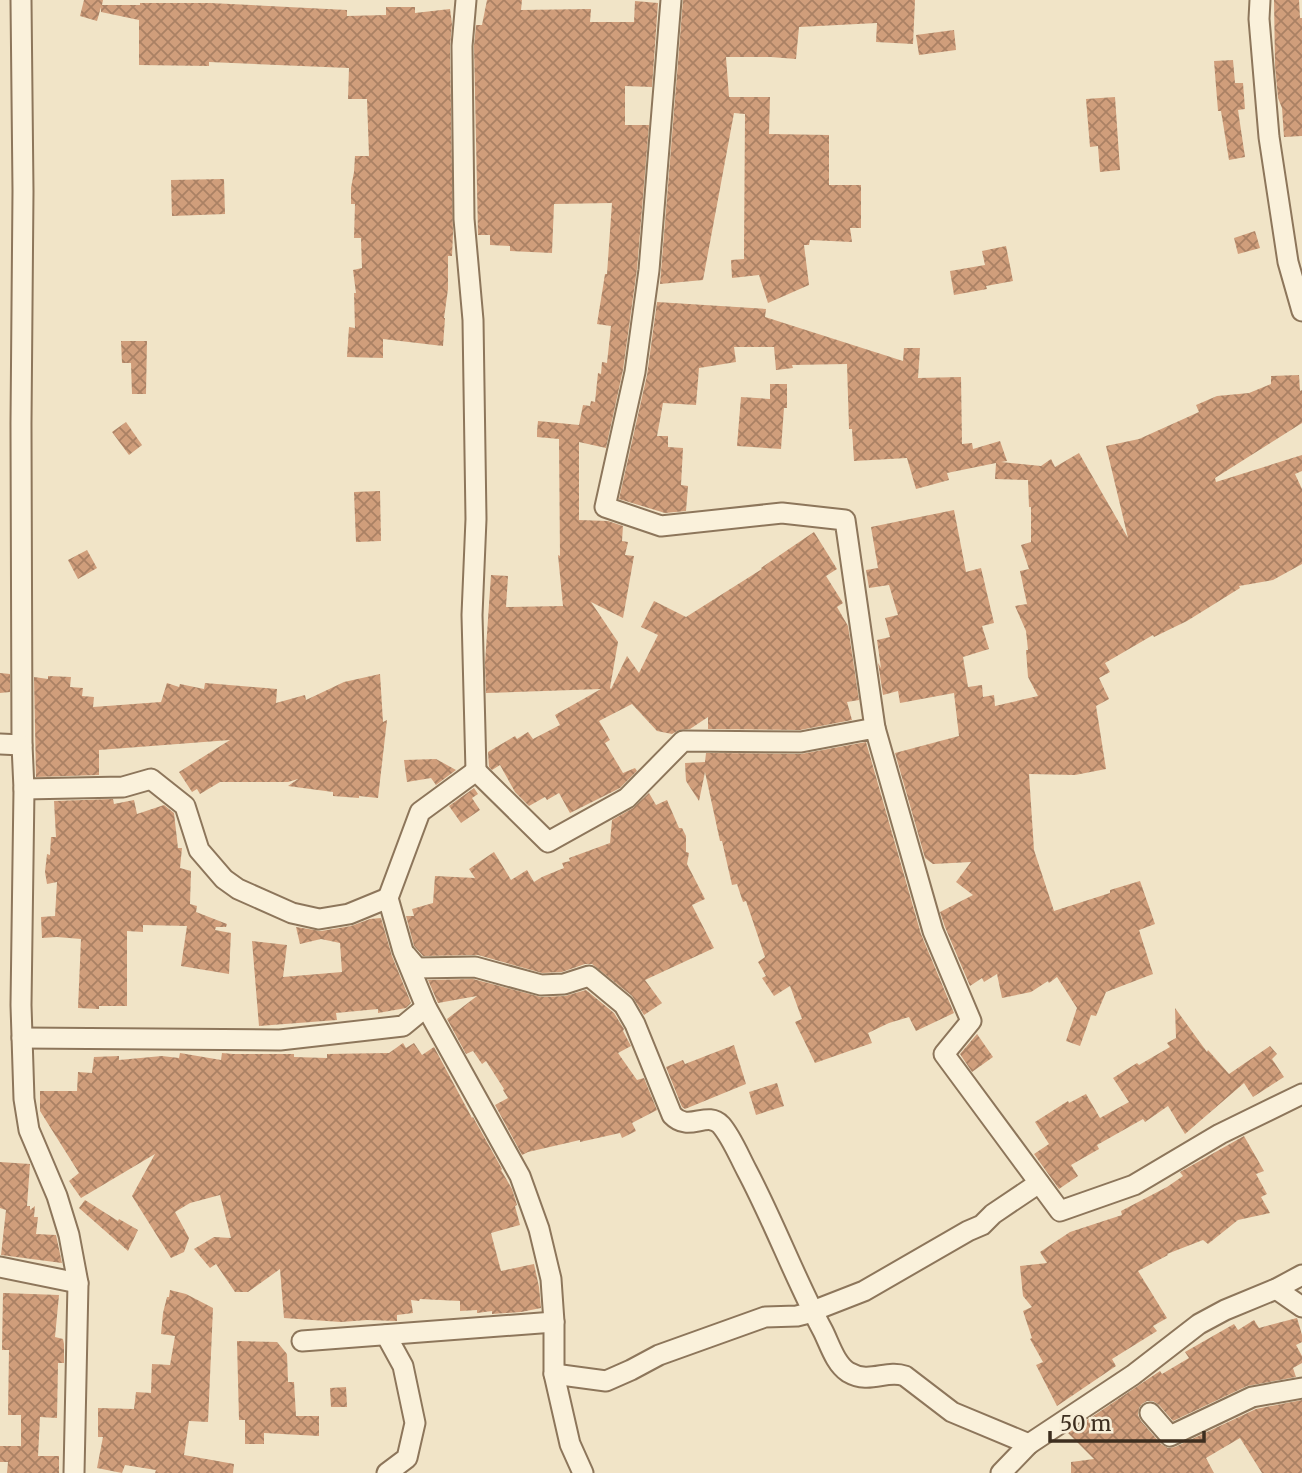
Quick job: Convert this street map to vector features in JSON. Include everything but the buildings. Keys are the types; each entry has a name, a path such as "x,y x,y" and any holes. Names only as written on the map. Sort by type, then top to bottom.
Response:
{"street":[{"path":"20,0 24,789 21,1005 24,1099 29,1130 57,1196 69,1235 78,1283 75,1473"},
{"path":"466,0 462,46 464,219 473,333 477,519 472,615 476,771 548,842 627,799 683,741 801,742 875,728"},
{"path":"671,0 649,270 635,372 605,507 662,526 782,513 845,520 875,728 933,931 971,1021 944,1054 1060,1211 1134,1185 1220,1134 1302,1094"},
{"path":"1260,0 1259,19 1269,137 1289,262 1302,311"},
{"path":"0,744 22,745"},
{"path":"476,771 419,812 388,898 403,951 426,1007 520,1176 539,1229 551,1279 554,1374 570,1444 583,1473"},
{"path":"24,789 123,787 151,779 185,806 199,850 224,879 239,889 292,914 318,919 349,914 388,898"},
{"path":"403,951 417,968 475,967 541,985 564,984 589,975 624,1006 635,1024 672,1115 678,1121 686,1123 709,1119 718,1122 727,1134 768,1210 812,1311 841,1366 851,1373 867,1378 900,1374 905,1376 952,1412 1029,1444"},
{"path":"22,1038 280,1040 403,1026 426,1007"},
{"path":"554,1374 606,1381 659,1355 765,1317 797,1316 864,1291 982,1225 993,1214 1039,1183"},
{"path":"0,1267 78,1283"},
{"path":"1001,1473 1029,1444 1133,1375 1199,1324 1302,1275"},
{"path":"1276,1289 1302,1307"},
{"path":"302,1341 554,1322"},
{"path":"386,1335 403,1366 415,1423 407,1458 387,1473"},
{"path":"1150,1413 1170,1436 1252,1397 1302,1388"}]}
